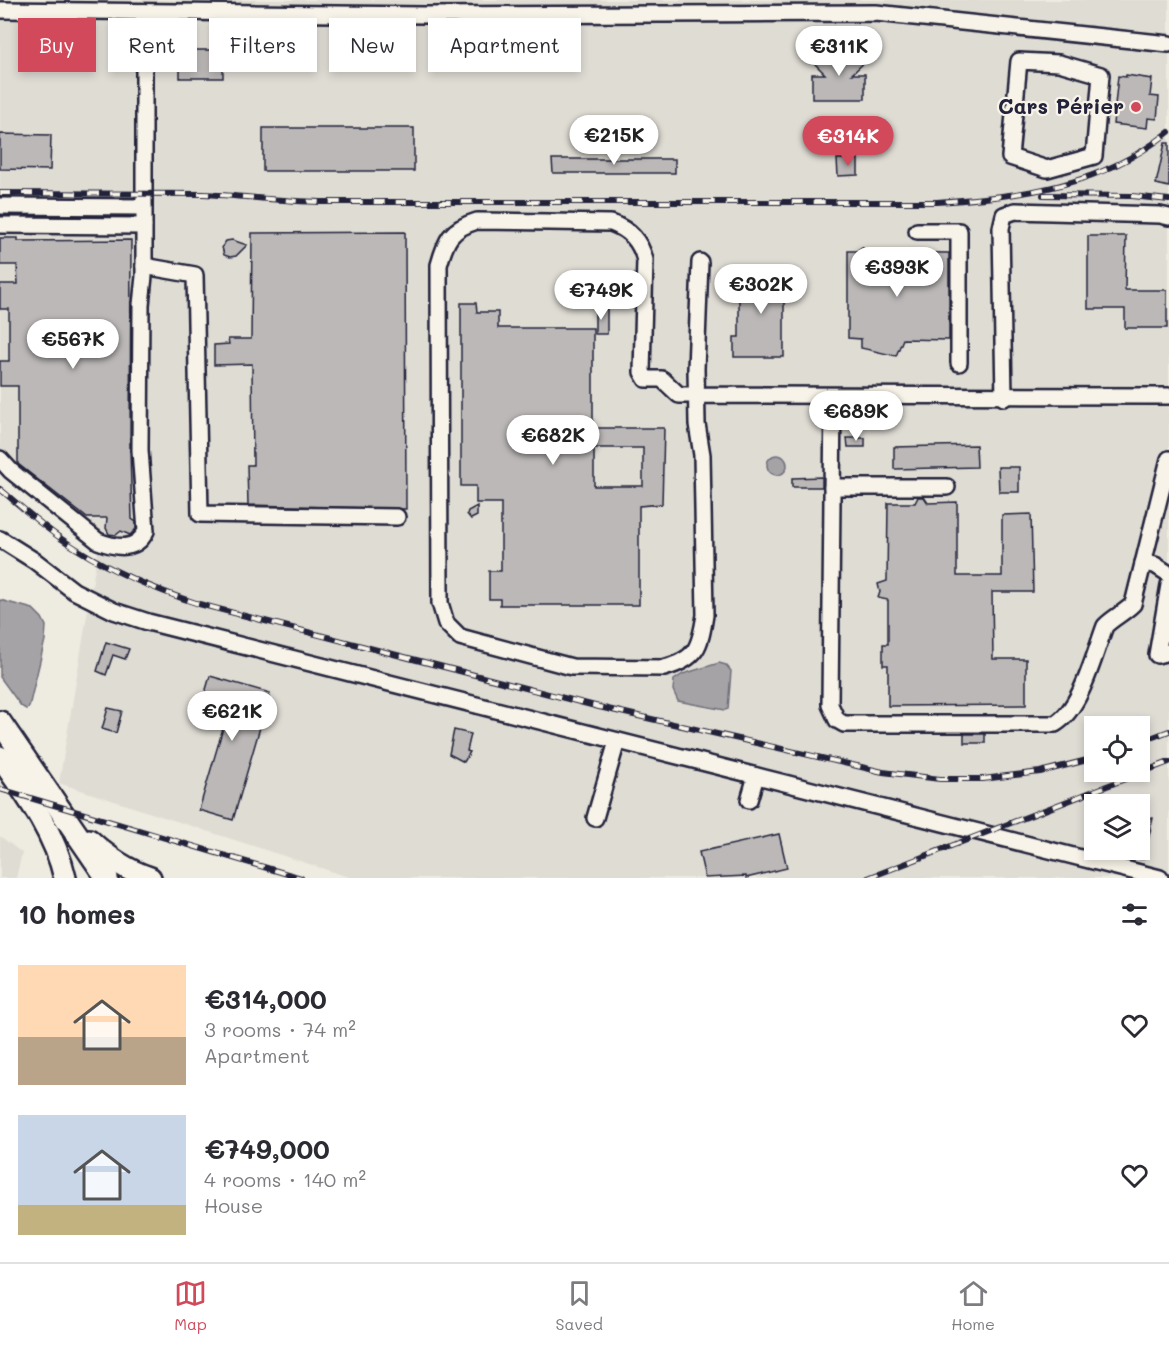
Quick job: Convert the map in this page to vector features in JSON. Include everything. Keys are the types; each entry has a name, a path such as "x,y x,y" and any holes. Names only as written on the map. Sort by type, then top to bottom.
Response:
{"highway":[{"path":"0,722 107,878"},
{"path":"0,757 21,786 50,834 61,858 65,878"},
{"path":"21,786 45,812 89,878"},
{"path":"48,792 86,837 101,851 138,874 150,878"}],"street":[{"path":"0,10 425,15 876,13 1169,44"},
{"path":"0,459 11,471 98,541 114,547 128,547 142,538 146,531 140,428 141,305 144,271 144,12"},
{"path":"1019,61 1059,63 1101,75 1094,156 1047,169 1010,158 1019,61"},
{"path":"0,206 144,207"},
{"path":"1004,398 1001,240 1004,215 1015,211 1160,215 1169,218"},
{"path":"700,262 696,395 698,437 702,455 705,615 697,647 691,657 664,668 572,667 460,637 451,630 441,613 440,603 439,265 445,242 455,231 477,221 611,223 625,229 639,243 645,260 642,372 646,379 662,379 679,395 696,395 833,396 1004,398 1169,396"},
{"path":"0,225 144,226"},
{"path":"917,231 959,231 959,363"},
{"path":"144,271 195,274 200,514 397,517"},
{"path":"833,396 830,705 837,720 844,724 1055,724 1064,719 1075,704 1105,626 1133,604 1169,459"},
{"path":"832,487 947,487"},
{"path":"0,538 74,591 94,602 130,616 1160,878"},
{"path":"1143,563 1155,565 1169,574"},
{"path":"1169,585 1157,655 1169,652"},
{"path":"595,818 617,741"},
{"path":"748,800 756,776"}],"shaded area":[{"path":"0,0 1169,0 1169,878 352,878 59,783 98,550 0,468"},
{"path":"773,455 781,455 787,461 787,469 781,475 773,475 767,469 767,461"},
{"path":"0,600 33,609 46,626 45,640 29,707 26,709 21,706 0,677"},
{"path":"719,663 726,665 731,671 728,709 678,701 673,690 674,680 683,674"},
{"path":"0,836 22,853 16,878 0,878"}],"building":[{"path":"197,50 209,50 209,72 223,72 223,78 180,78 180,72 197,72"},
{"path":"816,54 861,54 867,60 852,74 865,74 865,99 812,99 812,74 825,74 811,60"},
{"name":"Cars Périer","path":"1126,75 1152,79 1150,96 1159,97 1157,119 1148,118 1147,128 1113,124 1118,76 1126,77"},
{"path":"263,128 414,128 414,171 263,171"},
{"path":"0,134 51,135 50,170 0,169"},
{"path":"1165,143 1169,143 1169,187 1156,184"},
{"path":"552,159 675,159 675,173 553,173"},
{"path":"837,159 858,159 858,175 838,176"},
{"path":"405,232 406,509 248,505 247,465 253,465 252,364 214,365 214,345 229,344 228,339 251,339 252,233"},
{"path":"1088,236 1126,236 1125,290 1167,290 1167,328 1125,328 1125,309 1088,309"},
{"path":"0,238 18,238 18,241 131,240 130,450 132,519 136,522 136,529 130,535 121,531 116,535 109,534 106,528 107,518 87,518 18,464 18,386 0,386 0,361 9,361 9,309 0,309 0,284 18,284 17,265 0,265"},
{"path":"232,240 247,245 236,256 230,257 224,255 222,247 226,241"},
{"path":"862,247 867,252 949,253 949,340 903,339 896,356 861,348 861,339 848,338 848,251 856,251"},
{"path":"739,272 784,272 784,357 734,357 734,337 739,337"},
{"path":"461,303 476,303 477,312 498,312 498,328 593,328 593,428 664,428 662,504 639,506 639,605 500,605 500,599 489,599 489,571 501,571 501,503 476,503 476,486 461,486","holes":["594,448 643,448 643,486 594,486"]},
{"path":"595,308 607,308 607,334 595,334"},
{"path":"847,438 865,438 865,447 848,447"},
{"path":"976,445 977,467 894,469 894,447"},
{"path":"998,467 1019,467 1019,492 999,492"},
{"path":"822,477 822,487 792,487 792,478"},
{"path":"918,497 924,497 928,503 957,502 957,576 1002,576 1002,515 1031,514 1033,592 992,592 993,659 1026,659 1026,705 888,706 888,665 883,665 883,644 888,644 888,600 878,598 880,592 878,584 887,581 888,503 915,503"},
{"path":"477,506 477,516 471,519 467,514 468,511"},
{"path":"106,642 129,649 125,659 113,655 106,675 97,671"},
{"path":"210,676 270,693 233,820 199,810 226,718 200,710"},
{"path":"108,708 122,711 116,733 102,729"},
{"path":"454,730 471,734 467,751 470,752 464,762 449,754"},
{"path":"964,734 985,734 985,743 964,743"},
{"path":"779,834 787,868 746,878 746,876 705,878 699,852"}],"railway":[{"path":"0,193 203,194 321,202 937,202 1030,192 1088,177 1143,151 1169,132"},
{"path":"1043,195 1132,196 1169,200"},
{"path":"0,489 47,528 91,558 167,593 199,604 599,707 883,772 940,779 983,779 1040,772 1084,761"},
{"path":"1150,738 1169,731"},
{"path":"868,878 1169,762"},
{"path":"0,789 301,878"}],"place":[{"name":"Cars Périer","path":"1136,107"}]}
